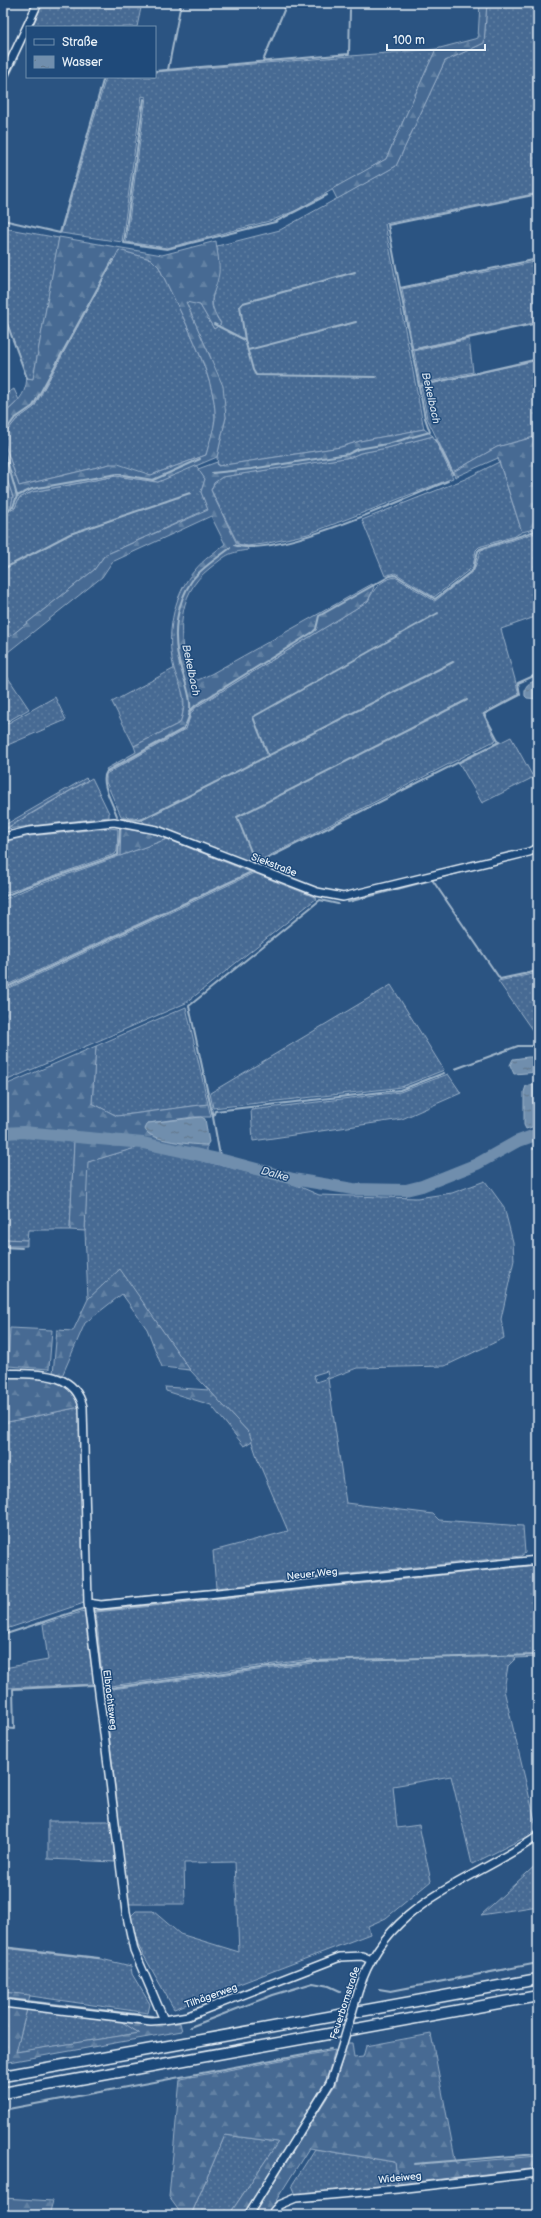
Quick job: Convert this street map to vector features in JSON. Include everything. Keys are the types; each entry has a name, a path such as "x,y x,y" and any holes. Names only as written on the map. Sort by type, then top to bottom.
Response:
{"highway":[{"path":"3,2076 538,1979"},
{"path":"3,2093 538,1996"}],"street":[{"path":"27,26 38,3"},
{"path":"3,78 26,29"},
{"name":"Siekstraße","path":"3,837 29,831 114,822 136,825 157,830 317,892 343,897 374,891 528,852 538,848"},
{"name":"Elbrachtsweg","path":"3,1373 51,1376 67,1381 77,1391 83,1407 88,1603 126,1912 134,1950 164,2020"},
{"name":"Neuer Weg","path":"88,1603 101,1605 538,1560"},
{"name":"Feuerbornstraße","path":"248,2215 330,2083 359,1989 371,1960 396,1928 423,1902 538,1836"},
{"name":"Tilhägerweg","path":"3,2003 151,2021 164,2020 188,2016 340,1957 362,1956 371,1960"},
{"name":"Wideiweg","path":"270,2215 279,2205 296,2198 398,2189 538,2173"}],"green space":[{"path":"43,3 142,3 137,26 32,26"},
{"path":"480,3 487,3 484,43 445,61 396,166 337,199 332,189 386,159 436,49 478,38"},
{"path":"487,3 538,3 538,98 534,100 538,114 538,193 385,224 424,429 360,441 341,447 218,466 217,457 226,417 211,358 185,301 200,305 214,329 221,323 216,316 212,304 219,271 217,246 280,230 396,166 445,61 484,43"},
{"path":"436,49 386,159 297,210 273,220 167,248 126,242 146,97 142,96 122,242 61,233 106,78 156,78 156,72"},
{"path":"3,228 59,238 33,379 27,378 3,311"},
{"path":"59,237 162,255 216,241 219,273 212,303 216,316 221,324 214,329 200,305 186,302 223,386 226,417 217,457 158,482 116,476 32,492 19,498 15,508 11,507 13,497 3,467 3,415 20,399 26,385 27,378 33,379","holes":["119,250 151,259 159,267 185,321 210,383 214,402 215,419 213,432 206,455 151,475 118,464 110,464 19,486 5,445 4,435 16,420 34,407"]},
{"path":"119,250 151,259 159,267 203,363 210,384 214,403 215,419 213,432 206,455 151,475 110,464 19,486 5,445 4,435 16,420 34,407"},
{"path":"538,261 538,322 413,349 402,289"},
{"path":"469,339 473,372 420,384 414,351"},
{"path":"538,360 538,436 497,447 453,472 427,418 421,386"},
{"path":"14,389 19,400 3,415 3,396"},
{"path":"424,429 433,436 387,448 360,453 351,457 222,477 214,483 211,490 237,544 247,546 248,550 236,552 224,557 199,579 190,591 182,618 183,647 189,677 198,680 211,674 372,584 374,587 368,601 196,707 191,713 186,729 108,772 106,769 136,752 134,746 180,723 184,704 182,690 172,659 172,623 182,589 188,579 209,556 225,544 211,516 112,562 102,577 3,656 3,642 94,570 105,555 208,510 201,492 205,479 198,469 217,462 218,466 341,447 360,441"},
{"path":"433,436 453,478 308,534 264,544 247,546 238,544 211,490 214,483 222,477 351,457 360,453 387,448"},
{"path":"538,436 538,528 522,532 498,458 455,477 453,472 497,447"},
{"path":"499,462 522,532 515,536 479,547 476,550 473,567 434,597 395,573 385,576 362,520 465,479"},
{"path":"196,465 205,479 201,492 208,509 105,555 94,570 3,642 3,515 15,508 19,498 32,492 116,476 158,482"},
{"path":"3,467 13,497 11,507 3,511"},
{"path":"538,532 538,616 501,629 519,694 483,714 496,740 253,864 144,823 141,818 121,816 106,782 106,774 186,729 191,713 196,707 368,601 375,588 382,582 395,577 435,601 474,570 481,550"},
{"path":"175,668 183,696 183,709 180,723 134,746 112,702"},
{"path":"3,670 29,709 3,724"},
{"path":"55,697 66,720 3,747 3,726"},
{"path":"511,737 532,775 538,771 538,787 532,778 482,803 459,763"},
{"path":"86,778 88,780 3,830 3,826"},
{"path":"92,778 109,813 109,817 6,829"},
{"path":"110,828 118,829 117,851 115,854 3,894 3,842 30,836"},
{"path":"121,828 156,834 167,839 120,856"},
{"path":"167,839 250,872 3,987 3,900 27,889"},
{"path":"254,873 317,898 186,1003 3,1082 3,991"},
{"path":"538,973 538,1043 533,1043 537,1037 498,981"},
{"path":"391,985 444,1070 401,1087 213,1108 210,1093"},
{"path":"186,1007 208,1104 117,1116 92,1103 96,1046"},
{"path":"96,1046 92,1103 117,1116 208,1104 211,1117 194,1117 148,1123 150,1135 173,1141 207,1145 207,1153 143,1139 24,1128 3,1129 3,1086"},
{"path":"448,1074 461,1093 402,1119 253,1141 251,1110 400,1092"},
{"path":"23,1137 74,1141 70,1230 28,1230 27,1240 3,1239 3,1138"},
{"path":"74,1141 142,1146 88,1162 85,1231 70,1230"},
{"path":"142,1146 289,1182 319,1195 417,1198 452,1193 485,1181 504,1207 513,1242 514,1260 501,1319 504,1338 445,1366 357,1368 328,1379 346,1503 433,1514 439,1520 523,1526 525,1553 521,1556 216,1588 213,1551 288,1531 259,1463 249,1433 190,1370 120,1270 88,1299 85,1231 87,1162","holes":["327,1371 328,1378 316,1382 314,1375"]},
{"path":"3,1239 27,1240 27,1246 3,1246"},
{"path":"120,1269 190,1370 162,1367 147,1329 122,1294 85,1323 62,1376 53,1374 57,1330 73,1331 88,1299"},
{"path":"10,1328 52,1330 49,1369 8,1366"},
{"path":"3,1376 42,1376 61,1381 69,1385 75,1392 78,1397 80,1407 3,1423"},
{"path":"165,1387 209,1390 249,1433 252,1441 244,1446 211,1405 166,1391"},
{"path":"80,1407 84,1603 3,1630 3,1423"},
{"path":"538,1565 538,1657 516,1658 508,1666 504,1690 537,1829 524,1838 472,1864 451,1776 393,1786 397,1828 419,1825 431,1881 386,1918 368,1926 370,1934 174,2009 139,1947 130,1917 136,1911 153,1911 180,1934 239,1952 235,1862 184,1863 185,1904 128,1904 104,1690 312,1663 312,1659 103,1687 96,1612"},
{"path":"84,1611 94,1684 7,1688 4,1668 48,1660 43,1624"},
{"path":"48,1821 111,1821 115,1862 48,1859"},
{"path":"538,1863 538,1906 481,1915"},
{"path":"3,1948 101,1959 131,1966 132,1974 150,2004 148,2013 3,1992"},
{"path":"3,1992 30,1995 28,2003 3,2000"},
{"path":"3,2006 27,2009 16,2052 139,2033 122,2022 149,2025 180,2023 182,2031 3,2063"},
{"path":"27,2009 122,2022 140,2033 16,2052"},
{"path":"431,2034 456,2163 538,2156 538,2168 398,2184 395,2162 309,2148 267,2215 253,2215 335,2085 347,2043 352,2043 354,2058 363,2057 366,2046"},
{"path":"335,2050 326,2081 243,2215 229,2215 278,2142 225,2135 191,2215 182,2215 169,2197 180,2079"},
{"path":"225,2135 278,2142 229,2215 191,2215"},
{"path":"315,2149 395,2162 398,2184 296,2195 292,2185"},
{"path":"3,2198 53,2201 49,2215 3,2215"}],"water":[{"path":"538,680 538,699 527,698 525,696 525,689 527,685"},
{"path":"538,1057 538,1072 514,1074 510,1065 513,1059"},
{"path":"538,1083 538,1125 526,1129 524,1125 524,1092 526,1086"},
{"path":"201,1117 205,1119 209,1142 207,1145 173,1142 154,1137 145,1129 148,1123"}],"waterway":[{"path":"31,26 42,3"},
{"path":"168,70 181,3"},
{"path":"263,61 287,3"},
{"path":"156,71 349,54 350,10"},
{"path":"22,45 26,37"},
{"path":"3,88 17,59"},
{"path":"3,220 60,233 104,78"},
{"path":"144,99 124,243 167,249 275,222 327,195"},
{"path":"538,99 535,100 538,111"},
{"path":"400,288 388,225 538,194"},
{"name":"Bekelbach","path":"212,473 251,469 348,454 358,449 387,444 430,432 425,418 400,288 538,259"},
{"path":"3,434 14,419 33,406 113,260"},
{"path":"245,340 240,306 243,303 355,272"},
{"path":"3,313 27,378"},
{"path":"248,350 356,322"},
{"path":"412,350 538,323"},
{"path":"214,324 245,340 253,370 256,375 376,377"},
{"path":"419,386 538,359"},
{"path":"436,440 453,474"},
{"path":"3,446 17,496"},
{"path":"3,513 13,507 17,496 32,489 117,474 153,480 200,459"},
{"path":"234,545 254,547 309,536 372,513 448,481"},
{"path":"3,569 70,534 190,493"},
{"path":"189,712 196,705 313,632 316,629 319,616 390,576 395,575 435,599 473,570 478,551 480,549 538,530"},
{"name":"Bekelbach","path":"117,816 106,787 105,776 107,771 183,729 188,720 190,702 178,656 176,637 179,608 186,590 194,577 230,548"},
{"path":"268,755 253,717 438,613"},
{"path":"121,818 141,820 453,662"},
{"path":"467,700 237,817 256,864 499,742 484,714 520,695 518,683 538,674"},
{"name":"Bekelbach","path":"3,897 26,887 118,855 120,828"},
{"path":"348,902 538,852"},
{"path":"3,989 252,872"},
{"path":"433,881 500,979 538,971"},
{"path":"213,1117 189,1006 320,900 338,904"},
{"path":"455,1069 518,1046 538,1046"},
{"path":"219,1159 220,1156 213,1117 215,1111 400,1090 444,1073"},
{"name":"Dalke","path":"3,1133 23,1132 143,1143 223,1160 293,1179 353,1189 406,1190 422,1186 477,1164 516,1142 538,1134"},
{"path":"533,1149 538,1147"},
{"path":"3,1247 22,1248"},
{"path":"93,1611 527,1565"},
{"path":"101,1601 207,1590"},
{"path":"3,1635 83,1609"},
{"path":"94,1611 117,1808"},
{"path":"102,1689 313,1661 538,1655"},
{"path":"3,1728 14,1729 13,1689 94,1685"},
{"path":"3,1947 99,1958"},
{"path":"379,1989 391,1991 538,1963"},
{"path":"190,2027 273,1995 313,1983 329,1986 340,1991"},
{"path":"3,1998 152,2016"},
{"path":"3,2110 331,2049"},
{"path":"414,2164 538,2154"}]}
